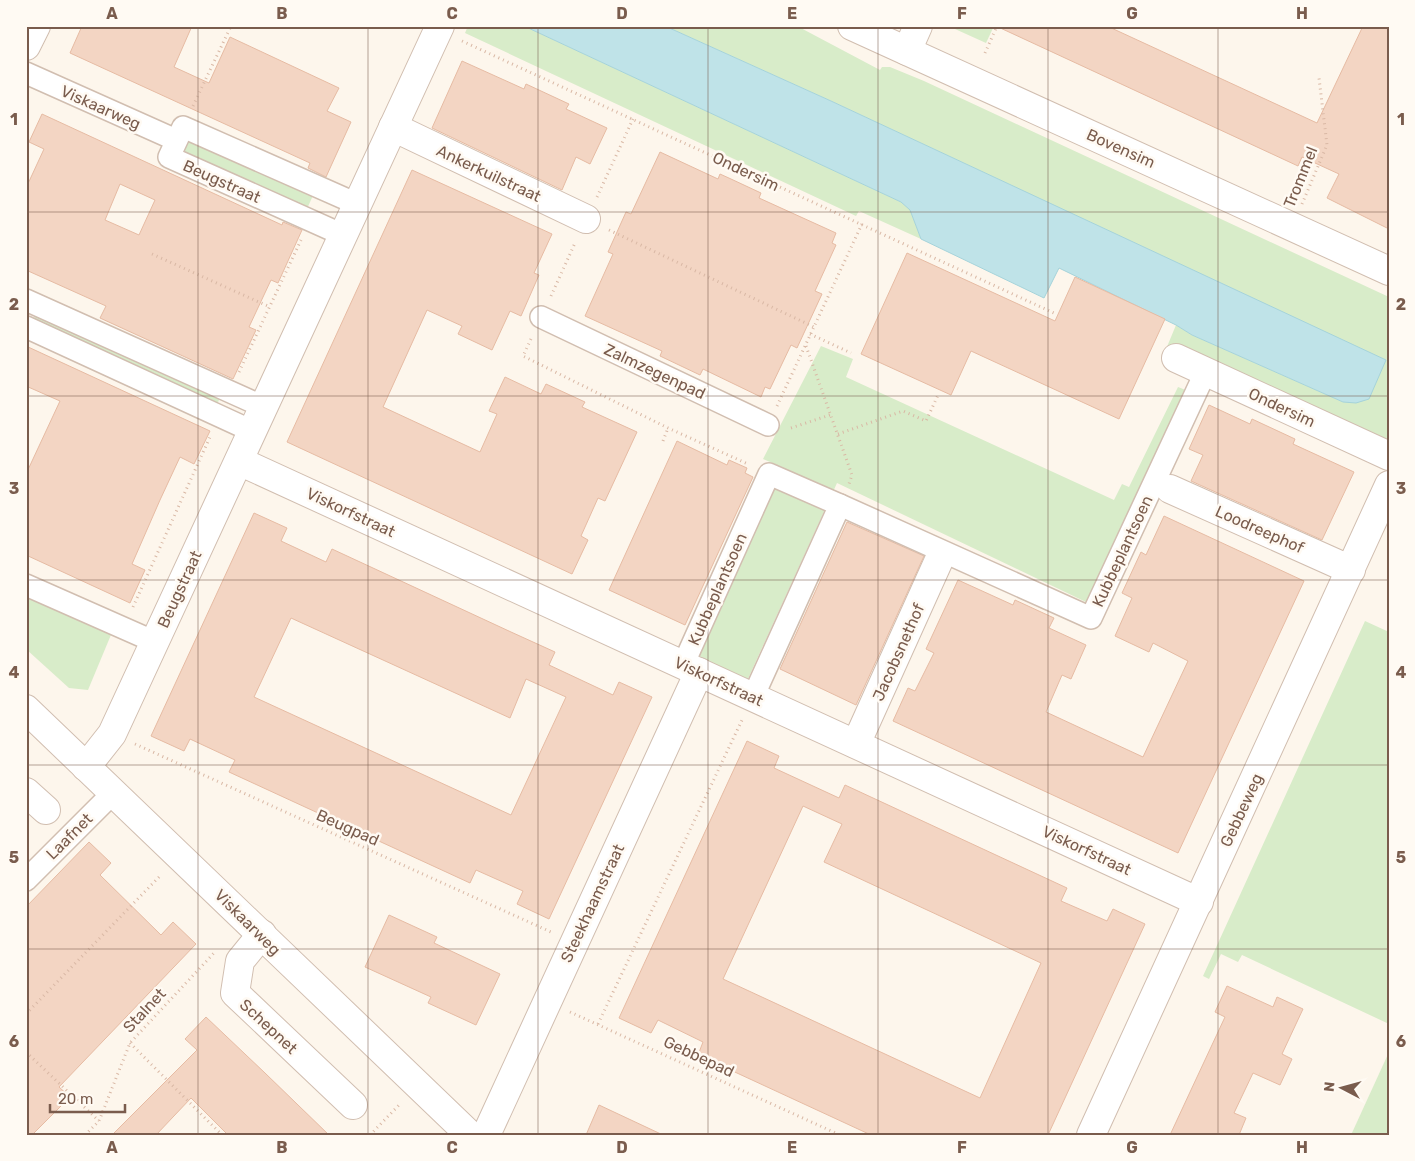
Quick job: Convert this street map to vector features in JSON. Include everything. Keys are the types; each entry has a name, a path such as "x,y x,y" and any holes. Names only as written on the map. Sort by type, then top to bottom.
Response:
{"street":[{"path":"26,46 36,26"},
{"name":"Bovensim","path":"852,26 1389,271"},
{"path":"907,51 918,26"},
{"name":"Beugstraat","path":"86,767 112,734 439,28"},
{"name":"Viskaarweg","path":"26,73 180,134"},
{"name":"Ankerkuilstraat","path":"393,127 586,219"},
{"name":"Beugstraat","path":"343,236 169,157 180,134 357,204"},
{"path":"29,309 88,328 264,407"},
{"name":"Zalmzegenpad","path":"541,317 768,425"},
{"path":"26,327 252,431"},
{"name":"Ondersim","path":"1176,358 1389,456"},
{"name":"Kubbeplantsoen","path":"691,668 769,474 1091,618 1206,371"},
{"name":"Viskorfstraat","path":"239,460 1199,902"},
{"name":"Gebbeweg","path":"1091,1135 1389,485"},
{"name":"Loodreephof","path":"1170,489 1350,570"},
{"path":"753,697 840,505"},
{"name":"Jacobsnethof","path":"856,744 939,560"},
{"path":"26,585 155,642"},
{"name":"Steekhaamstraat","path":"486,1135 574,943 691,668"},
{"name":"Viskaarweg","path":"26,709 470,1135"},
{"path":"26,792 46,810"},
{"name":"Laafnet","path":"26,880 113,792"},
{"name":"Schepnet","path":"254,926 240,961 235,993 353,1105"}],"path":[{"path":"180,134 231,26"},
{"path":"985,53 997,26"},
{"name":"Ondersim","path":"439,28 1054,313"},
{"name":"Trommel","path":"1293,226 1327,145 1318,78"},
{"path":"586,219 814,327"},
{"path":"749,465 862,224"},
{"path":"152,254 270,307"},
{"path":"810,334 851,353"},
{"path":"805,346 852,476 840,505"},
{"path":"838,434 903,410 926,422 939,392"},
{"path":"768,425 785,430 830,414"},
{"path":"663,440 668,428"},
{"path":"598,1024 753,697"},
{"name":"Beugpad","path":"112,734 574,943"},
{"path":"26,1014 180,855"},
{"name":"Stalnet","path":"85,1135 98,1121 130,1042 254,926"},
{"name":"Gebbepad","path":"547,1001 840,1135"},
{"path":"130,1042 222,1135"},
{"path":"26,1052 98,1121"},
{"path":"370,1135 419,1084"},
{"path":"215,1135 218,1131"}],"green space":[{"path":"468,26 524,26 901,202 910,210 921,239 859,211 856,216 465,33"},
{"path":"665,26 797,26 880,70 882,67 890,67 924,81 1389,297 1387,442 1164,354 1176,325 1192,335 1343,402 1369,399 1385,360 831,101"},
{"path":"956,26 994,26 986,43 955,29"},
{"path":"185,131 315,191 306,211 176,152"},
{"path":"38,310 221,394 216,408 32,322"},
{"path":"821,346 853,359 846,377 1114,500 1122,484 1129,487 1178,387 1188,391 1086,602 837,483 747,681 691,662 782,467 763,459"},
{"path":"26,590 113,630 88,690 69,688 26,649"},
{"path":"1365,621 1389,632 1389,1024 1242,955 1238,962 1221,954 1209,979 1203,976"},
{"path":"1389,1052 1389,1135 1351,1135"}],"water":[{"path":"524,26 665,26 831,101 1386,360 1369,399 1356,403 1343,402 1192,335 1176,325 1059,268 1044,298 921,239 910,210 901,202"}],"building":[{"path":"82,26 192,26 174,67 209,83 230,37 339,88 327,111 351,122 326,177 308,168 310,163 70,53"},
{"path":"996,26 1107,26 1317,123 1363,26 1389,26 1389,229 1327,198 1339,174 1302,157 1298,166"},
{"path":"462,61 524,89 526,84 569,104 566,109 607,128 590,164 576,157 562,190 432,128"},
{"path":"42,114 282,225 283,222 302,230 278,283 271,280 249,327 256,330 233,379 100,318 106,306 26,270 26,188 44,149 29,142","holes":["120,184 155,200 139,235 105,220"]},
{"path":"660,152 718,179 720,174 731,179 761,193 759,198 836,233 832,243 836,245 815,291 822,294 797,348 791,345 770,389 765,387 761,397 703,369 700,375 660,356 662,351 585,316 613,254 608,252 626,212 631,214"},
{"path":"412,170 552,234 534,273 539,275 521,316 510,311 492,350 458,334 462,326 427,310 383,407 480,452 497,414 489,411 505,377 541,394 546,384 585,402 582,407 637,432 605,501 598,498 581,536 588,540 572,574 287,442"},
{"path":"907,253 1055,321 1075,277 1165,319 1119,419 971,351 951,395 861,354"},
{"path":"26,346 210,431 194,464 180,457 160,500 132,564 145,570 130,603 26,555 26,474 60,401 26,386"},
{"path":"1209,405 1250,424 1252,419 1295,439 1293,444 1354,472 1322,540 1191,481 1203,455 1189,449"},
{"path":"677,441 727,465 729,460 747,468 745,473 753,477 685,625 609,590"},
{"path":"254,513 287,528 281,541 326,562 332,549 555,652 549,665 613,695 619,682 652,697 549,919 517,904 523,891 476,870 470,883 229,772 235,760 190,739 184,751 151,736","holes":["291,618 510,718 526,679 566,697 511,815 254,697"]},
{"path":"1164,516 1304,581 1178,853 893,721 908,688 915,691 934,653 926,649 958,580 1013,605 1015,600 1054,618 1049,628 1086,645 1071,679 1062,675 1046,712 1143,757 1188,661 1153,643 1149,652 1115,636 1132,598 1122,593 1141,552 1146,555"},
{"path":"847,522 924,556 856,705 780,669"},
{"path":"747,741 779,756 774,768 839,798 845,785 1067,888 1061,901 1107,921 1113,909 1145,924 1048,1135 871,1135 698,1055 703,1042 658,1020 651,1033 619,1018","holes":["803,806 842,824 824,862 1041,963 980,1098 723,979"]},
{"path":"89,842 111,863 100,875 161,935 173,922 196,944 59,1087 70,1097 32,1135 26,1135 26,907"},
{"path":"389,915 437,937 434,943 500,974 476,1025 428,1003 431,997 365,967"},
{"path":"1227,986 1273,1007 1277,997 1303,1009 1282,1054 1292,1059 1280,1085 1253,1073 1234,1113 1246,1118 1239,1135 1170,1135 1225,1017 1215,1012"},
{"path":"206,1017 329,1135 228,1135 191,1098 156,1135 112,1135 197,1050 185,1039"},
{"path":"599,1105 663,1135 586,1135"}]}
